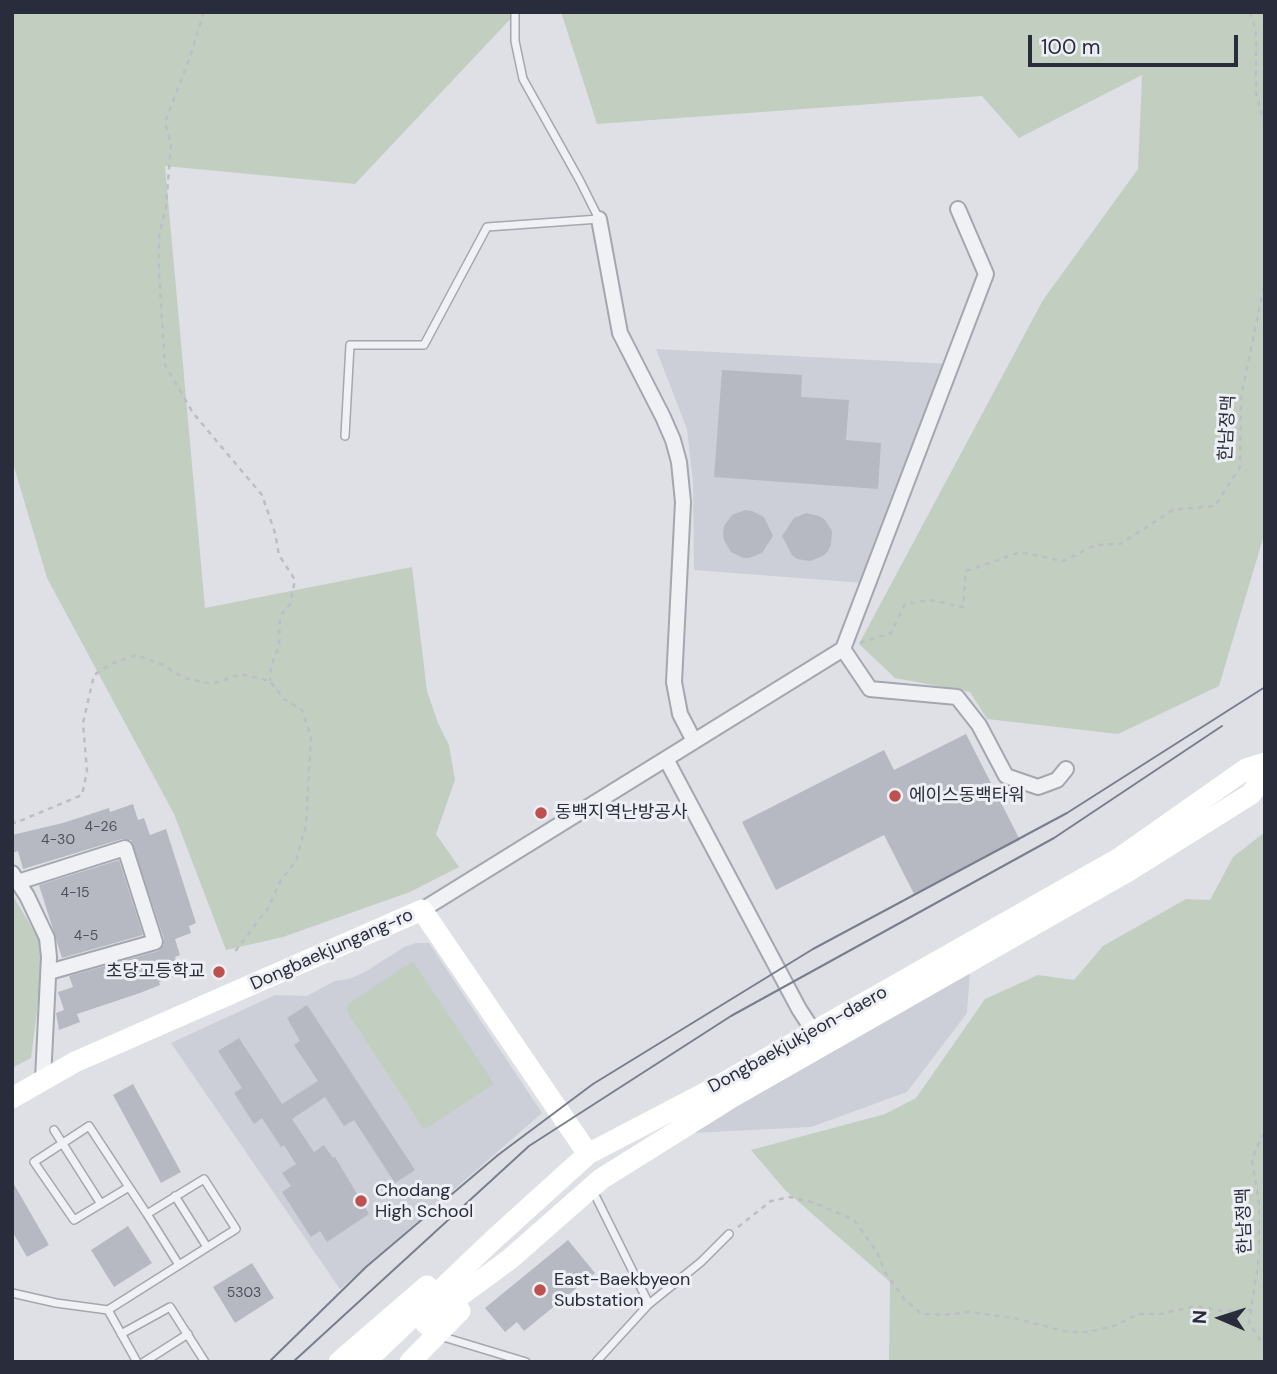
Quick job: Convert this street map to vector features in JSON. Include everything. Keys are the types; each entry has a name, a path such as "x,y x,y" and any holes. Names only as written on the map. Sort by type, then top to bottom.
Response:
{"main road":[{"name":"Dongbaekjukjeon-daero","path":"365,1362 588,1154 720,1085 1118,859 1245,769 1265,763"},
{"name":"Dongbaekjukjeon-daero","path":"387,1362 442,1309 510,1259 601,1179 729,1099 1125,873 1251,794 1265,775"},
{"name":"Dongbaekjungang-ro","path":"12,1098 43,1079 112,1046 422,910 588,1154"},
{"path":"339,1362 423,1289 492,1241"},
{"path":"410,1362 510,1259"}],"street":[{"path":"422,910 843,649 986,274 958,209"},
{"path":"598,219 620,333 663,417 673,440 678,462 683,502 674,682 680,714 695,741"},
{"path":"843,649 870,689 957,697 979,725 1006,776 1038,788 1056,780 1066,769"},
{"path":"666,759 799,1009 814,1032"},
{"path":"43,1079 49,972 47,939 15,877 125,848 155,942 49,972"}],"lane":[{"path":"345,436 349,345 425,345 486,227 598,219 523,79 515,41 515,12"},
{"path":"129,1186 74,1220 33,1162 89,1126 129,1186 179,1265"},
{"path":"54,1130 101,1204"},
{"path":"12,1293 108,1310 236,1229 204,1179 147,1214"},
{"path":"591,1187 649,1304"},
{"path":"175,1196 207,1247"},
{"path":"596,1362 649,1304 701,1262 729,1234"},
{"path":"121,1334 170,1307 206,1362"},
{"path":"108,1310 137,1362"},
{"path":"144,1362 188,1334"},
{"path":"436,1335 526,1362"}],"path":[{"path":"204,12 165,122 171,145 166,206 159,237 165,365 193,413 262,495 275,533 279,555 295,580 289,604 281,616 279,646 271,666 270,681"},
{"path":"1250,12 1256,31 1255,93 1265,127"},
{"name":"한남정맥","path":"843,649 891,634 905,604 930,600 963,607 966,571 1021,552 1063,561 1095,545 1120,544 1173,510 1215,506 1240,467 1241,397 1265,281"},
{"path":"12,820 15,822 82,794 87,771 83,723 85,711 94,675 111,664 136,655 163,665 184,678 212,684 240,674 270,681 284,699 302,710 311,737 306,825 296,861 281,880 268,908 234,953"},
{"name":"한남정맥","path":"1265,1134 1252,1159 1259,1204 1259,1257 1249,1322 1265,1348"},
{"path":"729,1234 771,1201 790,1197 815,1203 854,1220 877,1252 885,1272 905,1300 922,1314 969,1312 1014,1318 1068,1332 1088,1332 1114,1326 1138,1314 1160,1314 1197,1306 1223,1311 1251,1310"}],"shaded area":[{"path":"656,349 950,364 864,583 694,570 693,483 687,429"},
{"name":"Chodang High School","path":"429,943 542,1113 340,1289 171,1043 275,995 307,996 335,981 349,979 404,947"},
{"path":"970,971 967,1013 907,1092 811,1127 693,1133 715,1115"}],"green space":[{"path":"12,12 517,12 355,184 165,166 205,608 412,567 427,691 449,745 455,780 436,834 459,867 410,892 283,937 226,950 174,814 47,578 12,460"},
{"path":"561,12 1265,12 1265,532 1219,686 1118,734 987,719 970,692 895,678 859,644 1043,300 1138,169 1142,75 1019,138 982,96 597,124"},
{"path":"1265,832 1265,1362 889,1362 890,1282 785,1190 751,1150 885,1114 916,1098 985,999 1038,975 1074,980 1103,946 1186,899 1210,900 1233,857"},
{"path":"12,894 38,938 44,956 31,1058 12,1068"},
{"path":"413,961 494,1084 427,1128 423,1128 347,1012 348,1004"}],"building":[{"path":"722,370 802,375 801,397 849,400 846,440 881,443 878,489 714,477"},
{"path":"745,510 764,517 773,536 762,553 749,558 731,552 723,533 724,526 732,515"},
{"path":"806,513 825,520 832,531 828,551 810,561 797,559 792,555 782,536 794,518"},
{"name":"에이스동백타워","path":"966,734 1020,840 914,894 884,835 776,890 742,822 884,750 894,770"},
{"path":"133,804 138,820 144,818 150,835 166,829 196,923 189,926 191,933 175,939 180,955 175,957 177,964 173,965 173,977 140,993 77,1014 80,1022 59,1030 56,1013 64,1010 58,992 73,987 69,976 158,951 164,945 164,939 131,840 122,839 23,869 18,851 12,853 12,835"},
{"path":"119,860 143,935 62,958 39,885"},
{"path":"307,1005 415,1170 395,1183 354,1120 344,1126 325,1097 292,1119 314,1152 324,1145 333,1158 335,1157 369,1214 327,1242 320,1231 311,1237 282,1192 291,1186 282,1173 296,1164 262,1118 254,1124 234,1093 242,1088 218,1051 239,1038 282,1104 318,1081 294,1045 300,1041 287,1018"},
{"path":"133,1084 181,1172 161,1183 113,1095"},
{"path":"12,1181 49,1245 27,1257 12,1231"},
{"path":"128,1226 152,1263 114,1287 91,1250"},
{"name":"East-Baekbyeon Substation","path":"568,1240 595,1273 524,1331 517,1322 505,1332 485,1308"},
{"path":"252,1263 274,1298 235,1323 213,1287"}],"tram line":[{"path":"269,1362 366,1267 498,1155 593,1084 813,949 1067,813 1265,687"},
{"path":"293,1362 529,1146 731,1016 1054,838 1222,726"}],"place":[{"name":"에이스동백타워","path":"895,796"},
{"name":"동백지역난방공사","path":"541,813"},
{"name":"초당고등학교","path":"219,972"},
{"name":"Chodang High School","path":"361,1201"},
{"name":"East-Baekbyeon Substation","path":"540,1290"}]}
